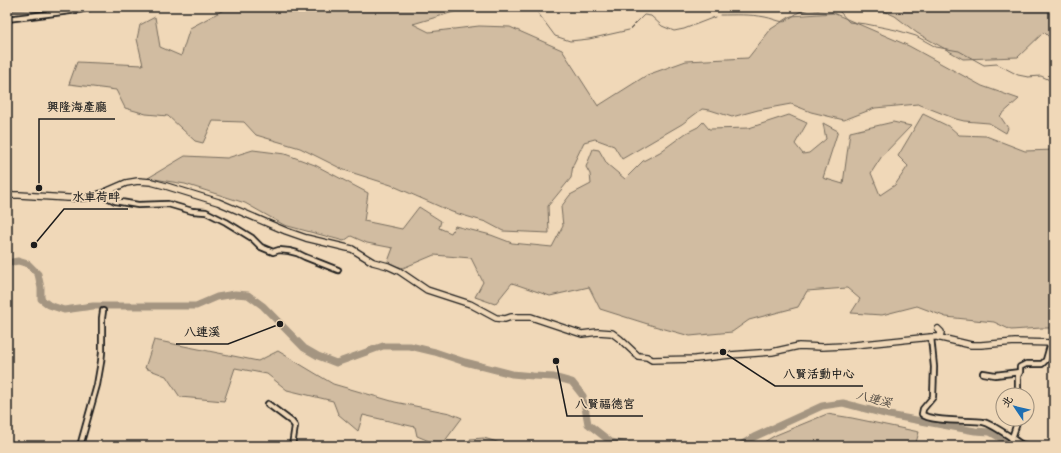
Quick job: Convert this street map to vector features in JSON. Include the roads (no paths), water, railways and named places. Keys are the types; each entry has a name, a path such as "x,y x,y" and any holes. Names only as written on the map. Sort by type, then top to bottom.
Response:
{"street":[{"path":"7,19 91,7"},
{"path":"7,195 82,198 96,196 126,183 138,181 151,182 218,202 306,238 352,249 373,262 399,271 427,290 470,304 496,318 505,319 531,317 582,334 598,332 612,333 638,356 652,360 695,359 772,352 799,346 845,346 931,337 971,345 1015,342 1052,343 1046,360 1042,364 1026,364 1020,367 1018,387"},
{"path":"100,194 116,201 138,205 168,204 192,211 206,212 226,222 252,238 261,246 273,252 279,250 293,252 338,270"},
{"path":"80,446 97,385 101,362 103,311"},
{"path":"938,329 941,332 940,338"},
{"path":"931,337 934,367 933,397 923,409 922,414 924,416 941,419 987,423 1027,446"},
{"path":"983,373 994,375 1020,372"},
{"path":"268,404 296,426 292,446"},
{"path":"1011,446 1016,427"}],"waterway":[{"path":"7,8 35,7"},
{"path":"483,7 490,8"},
{"path":"530,7 535,9 555,36 570,41 589,39 629,30 644,15 651,16 662,26 674,31 684,29 715,17"},
{"path":"720,15 754,15 784,22 799,12 809,9 818,10 831,7"},
{"path":"832,7 840,12 849,22 896,30 916,36 936,47 959,51 984,65 997,64 1018,75 1028,77 1041,76 1054,82"},
{"name":"八連溪","path":"7,263 18,261 28,264 38,274 41,288 41,299 49,305 64,310 93,306 196,306 217,297 235,294 248,295 263,306 304,348 318,356 336,363 383,346 410,346 512,374 554,377 572,382 583,396"},
{"name":"八連溪","path":"584,402 588,424 611,442 633,446"},
{"name":"八連溪","path":"739,446 754,437 822,406 843,403 889,415 975,431 990,432 1009,443"}],"place":[{"name":"興隆海產廳","path":"39,188"},
{"name":"水車荷畔","path":"34,245"},
{"name":"八連溪","path":"280,324"},
{"name":"八賢活動中心","path":"723,352"},
{"name":"八賢福德宮","path":"556,361"}]}
